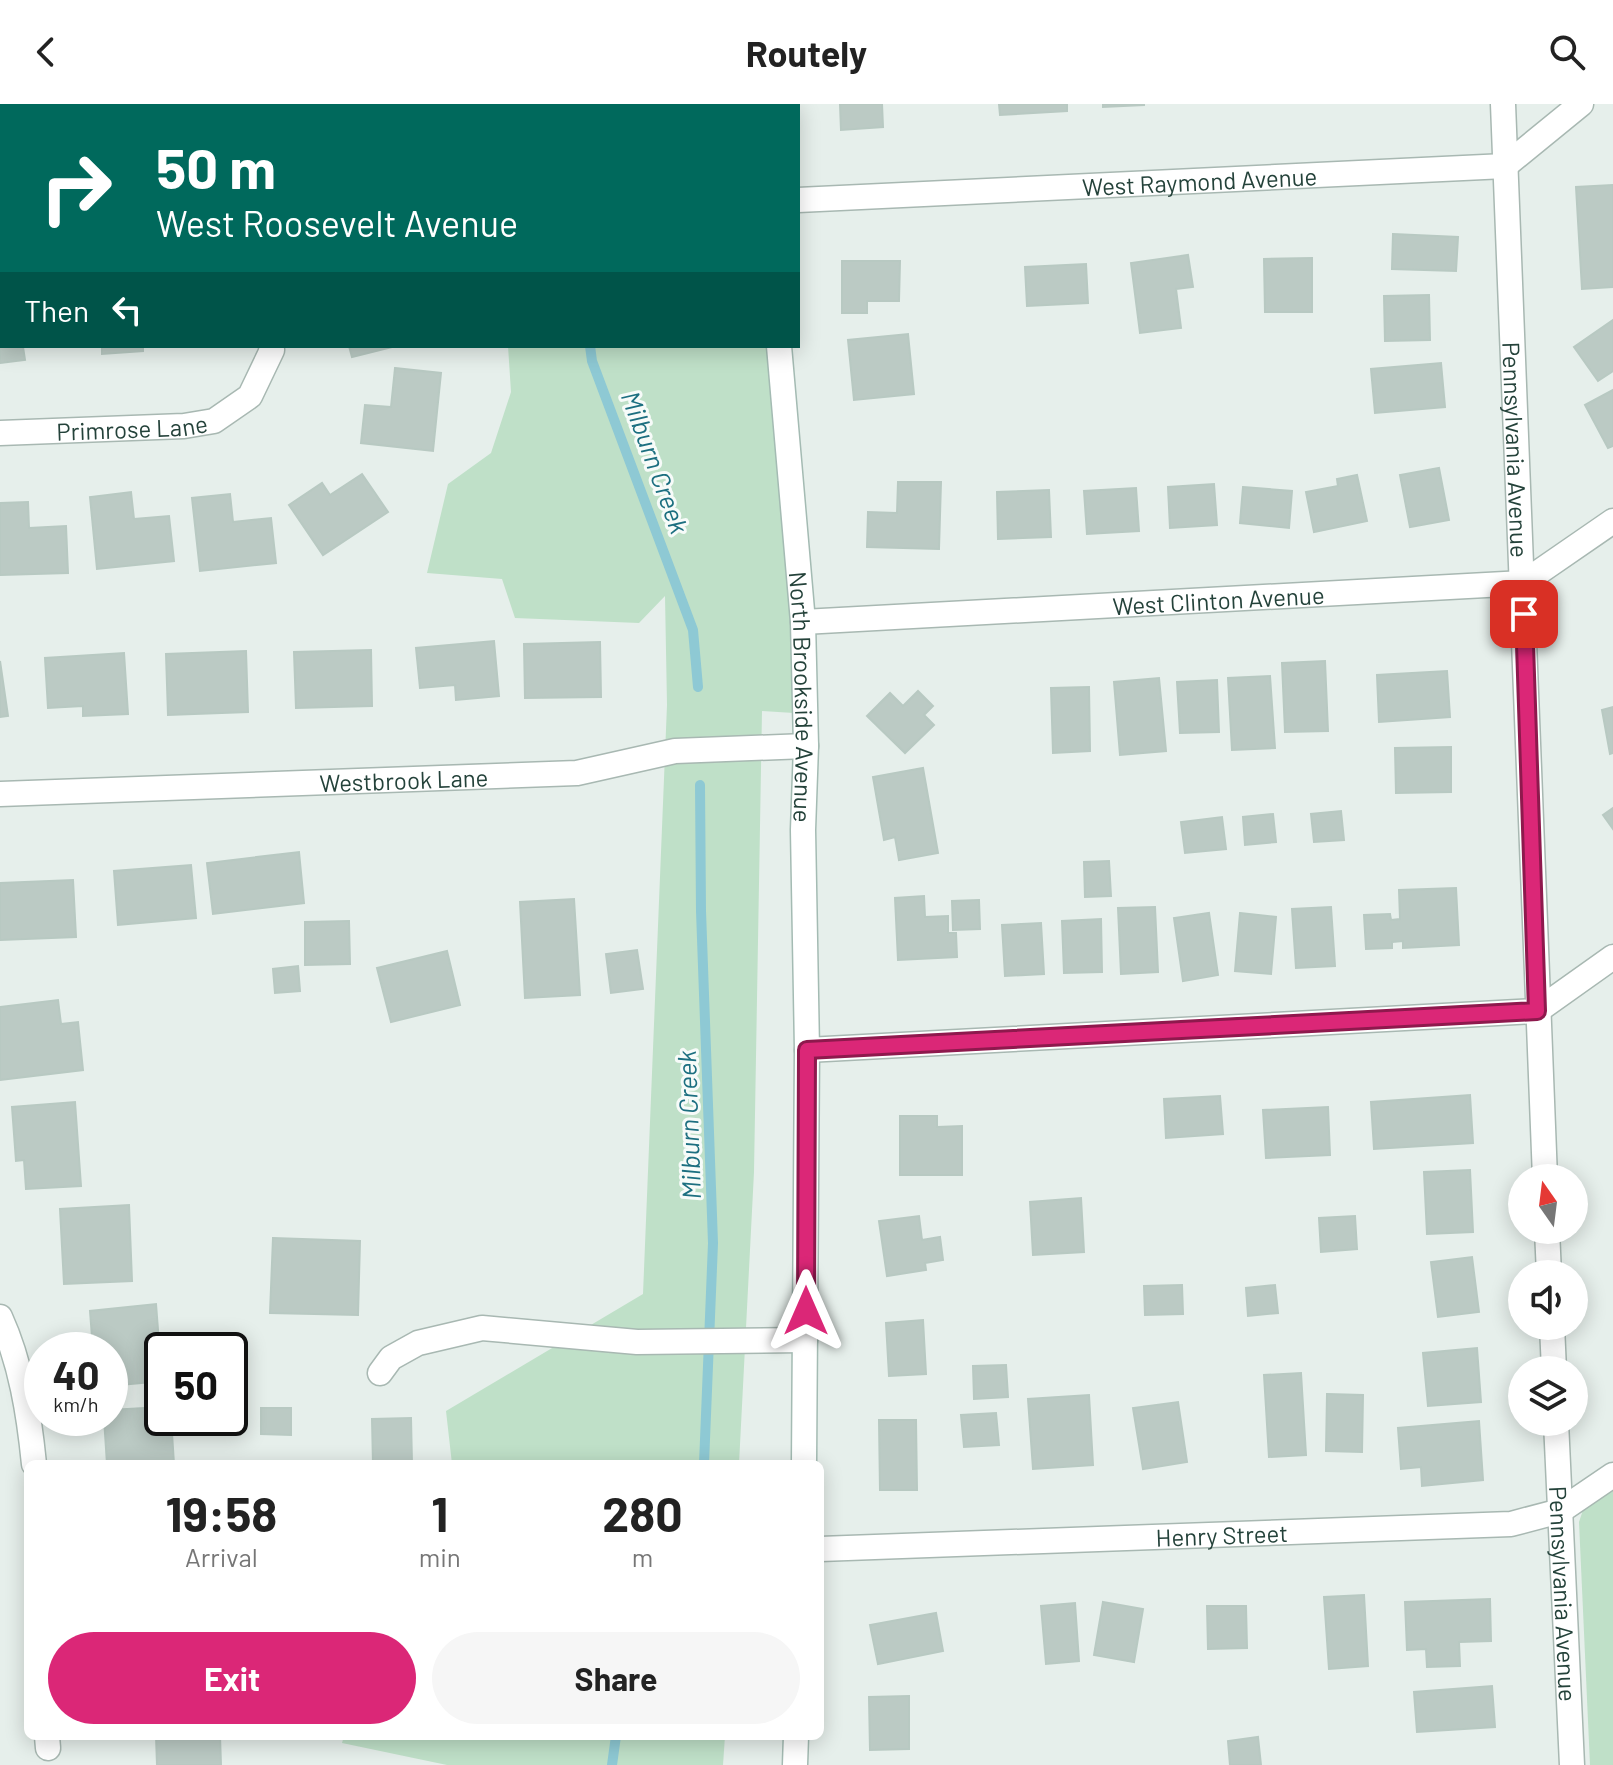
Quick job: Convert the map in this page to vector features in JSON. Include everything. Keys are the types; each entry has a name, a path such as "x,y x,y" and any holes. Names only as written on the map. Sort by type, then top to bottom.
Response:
{"street":[{"name":"Pennsylvania Avenue","path":"1503,104 1544,1164"},
{"path":"1505,166 1581,104"},
{"name":"West Raymond Avenue","path":"800,200 1505,166"},
{"name":"Primrose Lane","path":"0,433 184,426 214,421 250,396 272,348"},
{"name":"North Brookside Avenue","path":"779,348 803,622 806,746 803,830 807,1050 804,1460"},
{"path":"1523,583 1613,521"},
{"name":"West Clinton Avenue","path":"803,622 1523,583"},
{"name":"Westbrook Lane","path":"0,794 577,773 675,751 806,746"},
{"path":"807,1050 1537,1011 1613,957"},
{"path":"0,1317 8,1335 29,1414 34,1460"},
{"path":"380,1373 391,1358 418,1343 482,1328 637,1342 805,1340"},
{"name":"Pennsylvania Avenue","path":"1557,1436 1572,1765"},
{"name":"Henry Street","path":"824,1549 1511,1524 1560,1511 1613,1475"},
{"path":"795,1765 796,1740"}],"green space":[{"path":"508,348 768,348 792,621 794,713 762,711 754,1172 739,1460 452,1460 446,1411 643,1294 667,705 665,596 639,623 515,618 502,579 427,573 448,484 491,453 511,392"},
{"path":"1613,1489 1613,1765 1590,1765 1579,1522 1584,1507"},
{"path":"343,1740 725,1740 723,1765 447,1765 342,1743"}],"building":[{"path":"840,104 882,104 883,127 841,130"},
{"path":"999,104 1067,104 1067,111 1000,115"},
{"path":"1103,104 1144,104 1144,105 1103,107"},
{"path":"1613,185 1613,287 1582,289 1576,187"},
{"path":"1393,234 1458,237 1456,271 1392,269"},
{"path":"1188,255 1193,287 1176,289 1181,328 1140,333 1131,263"},
{"path":"1312,258 1312,312 1265,312 1264,259"},
{"path":"842,261 900,261 899,301 867,301 867,313 842,313"},
{"path":"1086,264 1088,303 1027,306 1025,267"},
{"path":"1429,295 1430,340 1385,341 1384,296"},
{"path":"1613,320 1613,371 1598,381 1574,347"},
{"path":"908,334 914,394 854,400 848,340"},
{"path":"0,348 23,348 25,360 0,363"},
{"path":"102,348 143,348 143,351 102,354"},
{"path":"350,348 388,348 352,357"},
{"path":"1441,363 1445,407 1375,413 1371,369"},
{"path":"395,368 441,373 433,451 361,443 365,405 391,407"},
{"path":"1613,390 1613,446 1608,448 1585,405"},
{"path":"1439,468 1449,520 1410,527 1400,475"},
{"path":"362,474 388,512 323,555 289,505 322,483 330,495"},
{"path":"1357,475 1367,521 1314,532 1306,492 1338,486 1337,479"},
{"path":"898,482 941,482 939,549 867,547 868,512 897,513"},
{"path":"1214,484 1217,525 1170,528 1168,487"},
{"path":"1243,487 1292,491 1289,528 1240,523"},
{"path":"1136,488 1139,531 1087,534 1084,491"},
{"path":"1049,490 1051,537 998,539 997,492"},
{"path":"131,492 134,519 169,516 174,561 97,569 90,497"},
{"path":"230,494 233,522 271,518 276,563 200,571 192,498"},
{"path":"28,502 29,528 66,526 68,573 0,575 0,503"},
{"path":"494,641 499,696 456,700 455,685 420,688 416,648"},
{"path":"600,642 601,697 525,698 524,644"},
{"path":"371,650 372,706 296,708 294,652"},
{"path":"246,651 248,712 168,715 166,654"},
{"path":"124,653 128,714 83,716 83,706 48,708 45,658"},
{"path":"0,661 8,716 0,717"},
{"path":"1325,661 1328,731 1285,732 1282,663"},
{"path":"1447,671 1450,717 1379,722 1377,675"},
{"path":"1270,676 1275,748 1232,750 1228,678"},
{"path":"1159,678 1166,751 1120,755 1114,682"},
{"path":"1217,680 1219,732 1180,733 1177,682"},
{"path":"1089,687 1090,751 1053,753 1051,688"},
{"path":"918,691 933,706 924,715 934,725 905,753 867,716 890,693 903,706"},
{"path":"1613,707 1613,753 1610,754 1602,710"},
{"path":"1451,747 1451,792 1396,793 1395,748"},
{"path":"923,768 938,853 899,860 895,837 884,840 873,777"},
{"path":"1613,808 1613,829 1603,815"},
{"path":"1341,811 1344,840 1314,842 1311,814"},
{"path":"1273,814 1276,842 1245,845 1243,817"},
{"path":"1222,817 1226,849 1185,853 1181,822"},
{"path":"299,852 304,903 213,914 207,863"},
{"path":"1109,861 1111,896 1085,897 1084,862"},
{"path":"191,865 196,918 118,925 114,871"},
{"path":"73,880 76,937 0,940 0,883"},
{"path":"1456,888 1459,945 1403,948 1403,941 1392,942 1392,948 1366,949 1364,915 1390,914 1391,920 1400,919 1399,890"},
{"path":"924,896 925,917 948,916 948,933 956,933 957,957 898,960 895,898"},
{"path":"574,899 580,995 525,998 520,902"},
{"path":"979,900 980,929 953,930 952,901"},
{"path":"1155,907 1158,972 1121,974 1118,908"},
{"path":"1331,907 1335,966 1296,968 1292,909"},
{"path":"1209,913 1218,975 1183,981 1174,918"},
{"path":"1240,913 1276,917 1271,974 1235,971"},
{"path":"1101,919 1102,972 1064,973 1062,921"},
{"path":"349,921 350,964 305,965 305,922"},
{"path":"1041,923 1044,974 1005,976 1002,925"},
{"path":"637,950 643,989 611,993 606,954"},
{"path":"447,951 460,1005 391,1022 377,968"},
{"path":"298,966 300,991 275,993 273,969"},
{"path":"58,1000 61,1024 78,1022 83,1070 0,1080 0,1007"},
{"path":"1470,1095 1473,1143 1374,1149 1371,1102"},
{"path":"1220,1096 1223,1134 1166,1138 1164,1099"},
{"path":"75,1102 81,1186 26,1189 24,1160 16,1161 12,1107"},
{"path":"1328,1107 1330,1155 1266,1158 1263,1110"},
{"path":"900,1116 937,1116 937,1127 962,1126 962,1175 900,1175"},
{"path":"1470,1170 1473,1232 1427,1234 1424,1172"},
{"path":"1081,1198 1084,1252 1033,1255 1030,1202"},
{"path":"129,1205 132,1281 64,1284 60,1209"},
{"path":"919,1216 922,1240 940,1237 943,1260 925,1263 926,1270 887,1276 879,1221"},
{"path":"1355,1216 1357,1249 1321,1252 1319,1218"},
{"path":"273,1238 360,1241 358,1315 270,1313"},
{"path":"1472,1257 1479,1312 1438,1317 1431,1262"},
{"path":"1182,1285 1183,1314 1145,1315 1144,1286"},
{"path":"1275,1285 1278,1313 1248,1316 1246,1288"},
{"path":"156,1304 158,1332 144,1332 144,1383 128,1384 128,1332 92,1332 90,1311"},
{"path":"923,1320 926,1374 889,1376 886,1323"},
{"path":"1477,1348 1481,1402 1428,1406 1423,1353"},
{"path":"1006,1365 1008,1397 974,1399 973,1366"},
{"path":"1301,1373 1306,1455 1269,1457 1264,1375"},
{"path":"1327,1394 1363,1395 1362,1452 1326,1451"},
{"path":"1089,1395 1093,1465 1033,1469 1028,1399"},
{"path":"1178,1402 1187,1462 1143,1469 1133,1408"},
{"path":"144,1408 144,1436 172,1436 174,1460 107,1460 105,1436 128,1436 128,1409"},
{"path":"261,1408 291,1408 291,1435 261,1434"},
{"path":"996,1413 999,1445 964,1447 961,1415"},
{"path":"411,1418 412,1460 373,1460 372,1419"},
{"path":"879,1420 916,1420 917,1490 880,1490"},
{"path":"1479,1421 1483,1480 1422,1486 1421,1467 1401,1469 1398,1428"},
{"path":"1364,1595 1368,1666 1329,1669 1324,1597"},
{"path":"1490,1599 1491,1641 1459,1642 1460,1666 1427,1667 1426,1649 1407,1650 1405,1602"},
{"path":"1103,1602 1143,1609 1134,1662 1094,1655"},
{"path":"1075,1603 1079,1661 1046,1664 1041,1606"},
{"path":"1207,1606 1246,1606 1247,1648 1208,1649"},
{"path":"936,1613 943,1651 878,1664 870,1625"},
{"path":"1492,1686 1495,1727 1417,1732 1414,1692"},
{"path":"909,1696 909,1749 870,1750 869,1697"},
{"path":"1258,1737 1261,1765 1230,1765 1228,1741"},
{"path":"156,1740 220,1740 221,1765 157,1765"}],"waterway":[{"name":"Milburn Creek","path":"590,348 592,361 693,630 698,687"},
{"name":"Milburn Creek","path":"700,785 701,911 713,1243 704,1460"},
{"name":"Milburn Creek","path":"612,1765 615,1740"}],"route":[{"path":"806,1311 807,1050 1537,1011 1524,614"}]}
